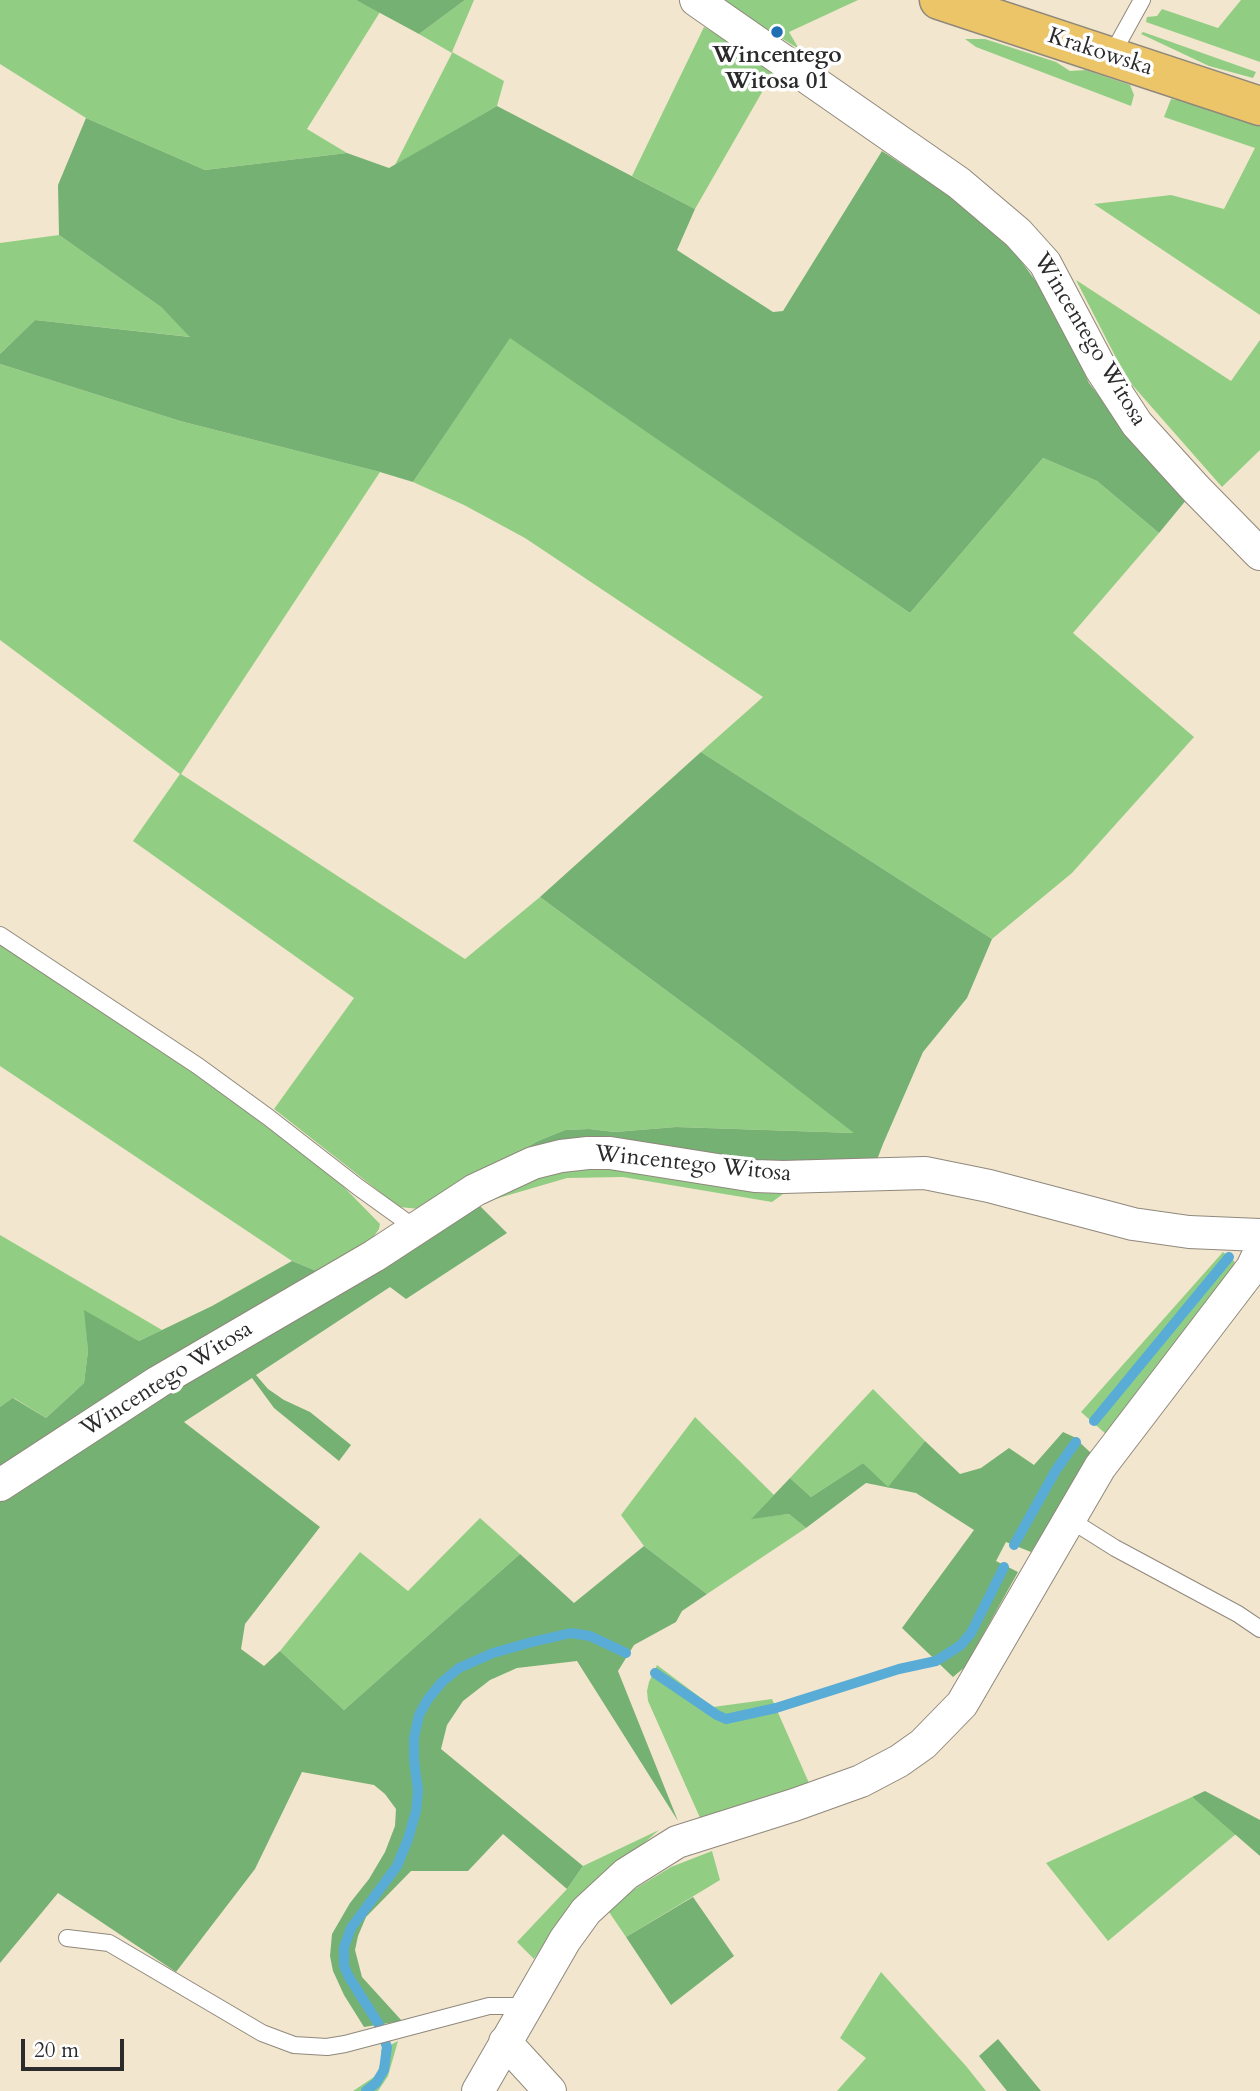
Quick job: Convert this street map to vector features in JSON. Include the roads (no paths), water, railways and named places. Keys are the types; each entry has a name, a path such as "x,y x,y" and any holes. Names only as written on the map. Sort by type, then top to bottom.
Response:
{"main road":[{"name":"Krakowska","path":"939,0 1260,106"}],"street":[{"name":"Wincentego Witosa","path":"696,0 960,183 1018,233 1045,263 1101,369 1137,424 1260,554"},
{"name":"Wincentego Witosa","path":"0,1485 158,1382 374,1255 475,1190 533,1163 561,1156 610,1153 755,1176 926,1172 1133,1224 1189,1232 1260,1235"},
{"path":"478,2091 565,1940 586,1911 626,1874 677,1842 860,1781 899,1761 923,1744 962,1704 1069,1519 1113,1449 1257,1263"},
{"path":"505,2042 550,2091"}],"lane":[{"path":"1111,56 1142,0"},
{"path":"0,935 198,1066 415,1228"},
{"path":"1069,1519 1115,1548 1238,1614 1260,1629"},
{"path":"67,1938 109,1943 247,2025 277,2040 295,2045 327,2047 489,2006 514,2006 524,2009"}],"waterway":[{"path":"1094,1421 1229,1257"},
{"path":"1014,1545 1056,1470 1076,1442"},
{"path":"655,1673 726,1719 776,1708 899,1669 936,1661 961,1645 971,1633 1004,1567"},
{"path":"366,2091 376,2083 384,2070 387,2047 378,2023 344,1966 344,1947 351,1928 397,1866 408,1839 416,1811 418,1791 414,1738 419,1715 428,1699 442,1682 459,1668 493,1653 532,1642 571,1633 590,1636 626,1653"}],"place":[{"name":"Wincentego Witosa 01","path":"777,32"}]}
